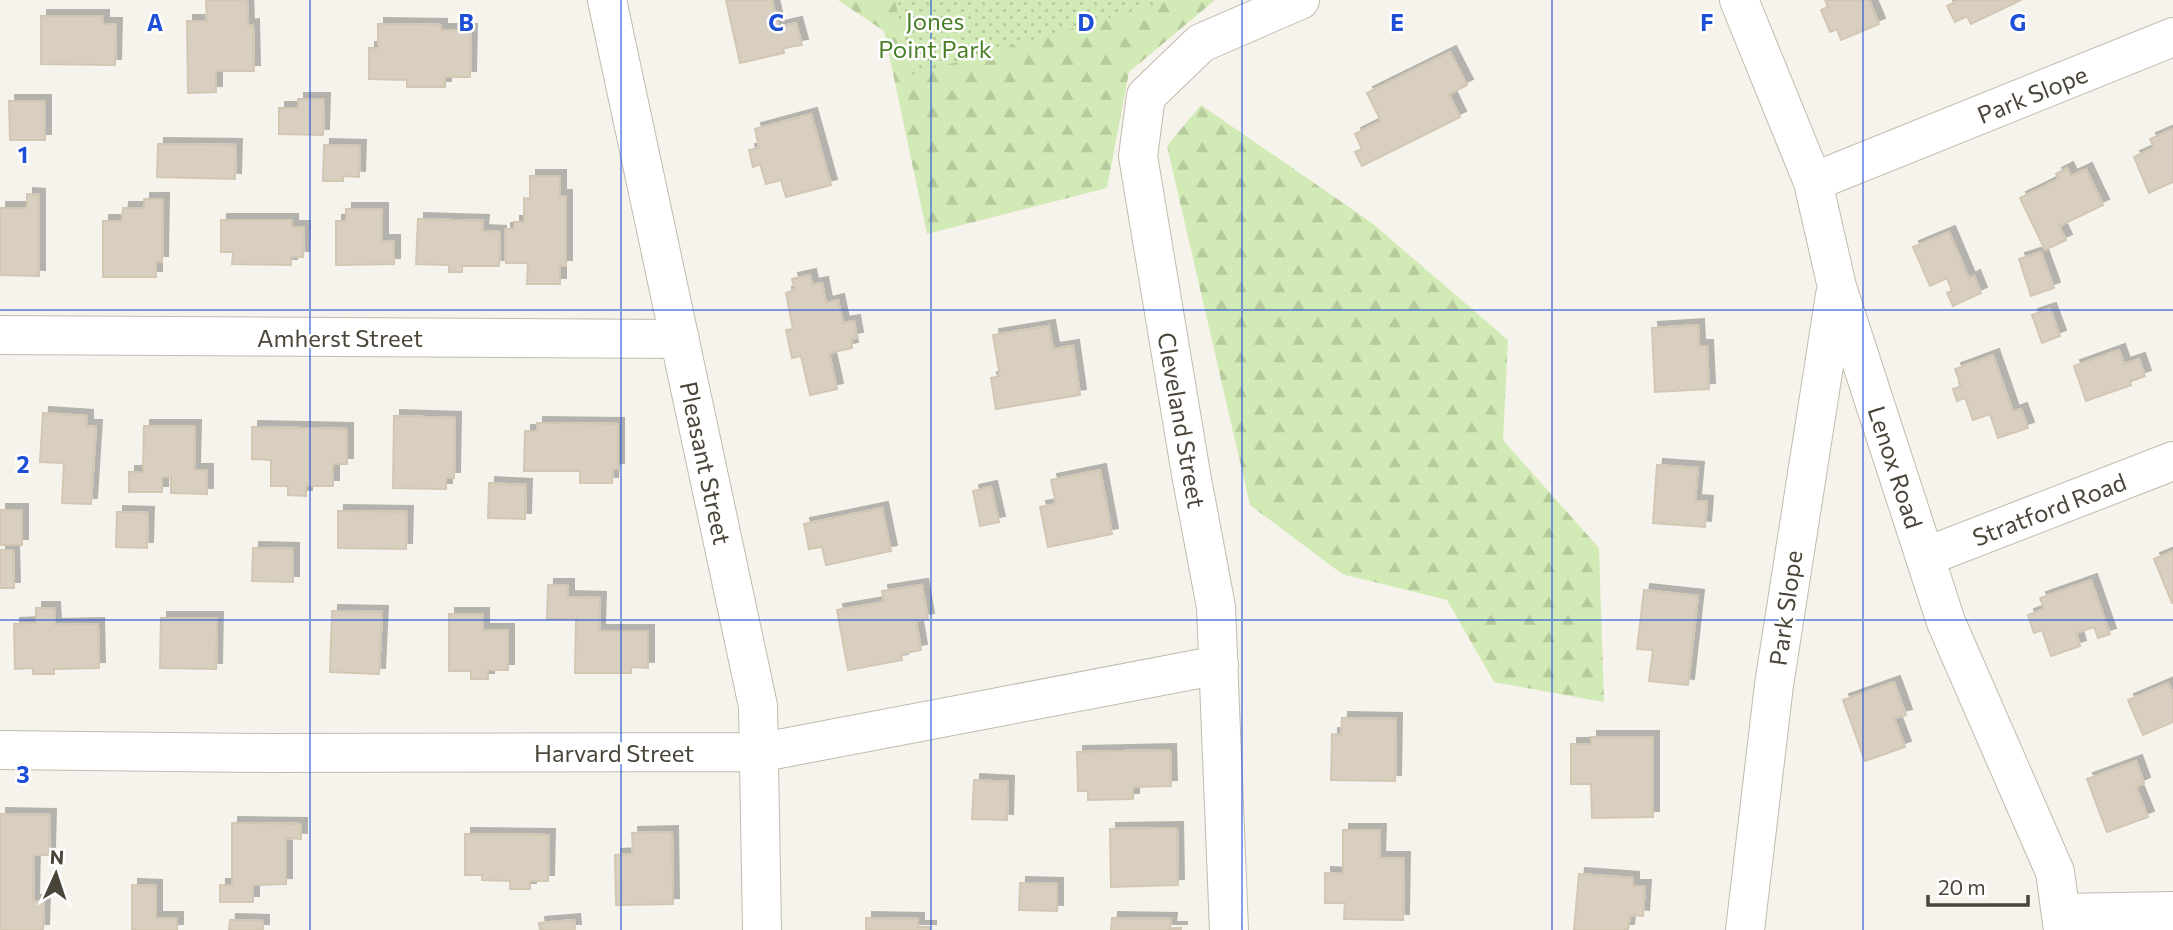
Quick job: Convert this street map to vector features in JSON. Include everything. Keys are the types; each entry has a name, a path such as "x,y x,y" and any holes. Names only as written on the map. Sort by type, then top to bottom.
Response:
{"street":[{"name":"Pleasant Street","path":"607,0 758,706 762,930"},
{"name":"Cleveland Street","path":"1229,930 1216,607 1138,156 1146,96 1201,43 1300,0"},
{"name":"Lenox Road","path":"1739,0 1813,182 1837,287 1946,622 2055,872 2062,921"},
{"name":"Park Slope","path":"1813,182 2173,37"},
{"name":"Park Slope","path":"1745,930 1774,685 1837,287"},
{"name":"Amherst Street","path":"0,335 680,339"},
{"name":"Stratford Road","path":"1925,557 2173,461"},
{"name":"Harvard Street","path":"0,750 267,753 759,751 1219,665"},
{"path":"2062,921 2173,911"}],"green space":[{"path":"838,0 1215,0 1129,72 1107,188 927,234 884,31"},
{"name":"Jones Point Park","path":"895,0 1172,0 911,75"},
{"path":"1201,105 1372,223 1508,340 1503,440 1599,548 1604,702 1494,682 1447,600 1342,574 1250,505 1167,146"}],"building":[{"path":"206,0 247,0 248,26 253,25 254,71 216,71 216,92 188,93 187,21 207,21"},
{"path":"726,0 772,0 778,27 796,23 802,45 783,48 784,53 740,63"},
{"path":"1825,0 1869,0 1879,24 1841,40 1837,29 1830,32 1821,10 1828,7"},
{"path":"1960,0 2021,0 1971,24 1967,16 1955,22 1947,6"},
{"path":"41,16 103,16 103,24 116,24 115,65 41,64"},
{"path":"378,24 441,25 441,30 471,30 470,77 445,77 445,87 407,87 407,80 369,79 369,48 378,48"},
{"path":"1450,52 1467,85 1449,94 1460,117 1362,166 1355,152 1362,149 1355,134 1381,121 1367,93"},
{"path":"298,99 324,99 323,135 279,134 279,108 298,108"},
{"path":"9,101 45,101 45,140 10,140"},
{"path":"811,114 831,185 786,197 781,180 766,184 760,164 753,167 749,150 759,148 755,129"},
{"path":"2173,129 2173,182 2149,193 2134,157 2154,148 2150,139"},
{"path":"158,144 236,145 235,179 157,177"},
{"path":"324,145 360,146 359,177 343,176 343,181 323,181"},
{"path":"2067,168 2071,176 2086,169 2103,205 2059,226 2066,240 2045,250 2020,198 2059,179 2056,174"},
{"path":"530,176 560,176 560,196 566,196 566,266 560,266 560,284 527,284 528,263 506,263 505,229 514,229 514,222 524,222 524,198 530,199"},
{"path":"27,194 39,195 39,276 0,275 0,208 27,208"},
{"path":"144,199 163,199 162,262 156,262 156,277 103,277 103,221 122,221 123,208 144,208"},
{"path":"346,209 382,209 382,241 394,241 394,264 336,265 336,221 346,221"},
{"path":"418,219 483,221 482,231 500,232 499,266 462,266 462,272 449,272 449,265 416,264"},
{"path":"221,220 292,220 292,227 304,227 303,257 291,257 291,265 232,264 233,252 221,252"},
{"path":"1949,232 1969,279 1974,276 1981,293 1953,306 1947,293 1952,291 1947,278 1930,286 1913,247"},
{"path":"2041,252 2054,288 2031,296 2019,259"},
{"path":"810,275 812,285 822,283 826,303 838,300 843,323 854,321 857,338 851,339 852,348 829,353 837,389 810,395 801,356 792,358 786,330 793,329 786,293 795,290 792,279"},
{"path":"2050,309 2060,336 2042,343 2032,315"},
{"path":"1698,325 1699,346 1707,346 1709,389 1655,392 1652,328"},
{"path":"1049,326 1053,349 1073,346 1080,395 996,409 991,378 1000,376 993,335"},
{"path":"2119,350 2124,364 2139,359 2145,376 2130,381 2131,385 2086,401 2074,366"},
{"path":"1993,355 2013,412 2021,409 2028,428 1998,438 1990,414 1973,420 1965,398 1957,401 1953,389 1961,386 1955,369"},
{"path":"43,413 87,416 87,426 96,426 91,504 62,503 64,463 40,462"},
{"path":"394,416 455,418 454,478 446,478 446,489 393,488"},
{"path":"537,423 618,424 618,469 613,469 612,483 580,483 580,471 524,471 525,431 537,431"},
{"path":"144,426 195,426 194,470 207,470 207,494 171,493 171,477 162,477 162,492 129,492 129,472 143,472"},
{"path":"252,427 347,429 347,464 333,464 333,486 306,486 306,496 288,495 288,486 271,486 271,460 252,459"},
{"path":"1657,465 1698,468 1695,501 1707,502 1705,527 1653,523"},
{"path":"1100,470 1112,534 1048,547 1040,507 1056,504 1051,480"},
{"path":"489,483 526,485 525,519 488,518"},
{"path":"991,487 999,522 980,526 973,491"},
{"path":"882,508 891,551 826,565 822,547 809,549 804,524"},
{"path":"0,510 22,510 22,545 0,545"},
{"path":"338,511 407,512 406,549 338,548"},
{"path":"117,512 148,513 147,548 116,547"},
{"path":"253,548 293,549 293,582 252,581"},
{"path":"0,550 13,550 14,588 0,588"},
{"path":"2173,551 2173,603 2172,603 2154,559"},
{"path":"2091,580 2110,634 2098,638 2094,627 2076,633 2080,646 2051,656 2042,630 2034,633 2028,615 2044,609 2040,598"},
{"path":"548,585 568,585 568,597 600,598 599,631 648,631 648,668 631,667 631,673 575,673 576,619 547,619"},
{"path":"922,585 928,619 916,621 921,650 901,654 902,660 848,670 837,610 884,602 882,591"},
{"path":"1644,590 1698,596 1688,685 1649,681 1653,650 1637,649"},
{"path":"36,608 54,608 55,625 98,624 99,668 54,669 54,674 33,674 33,668 15,669 14,624 36,623"},
{"path":"332,611 382,612 379,674 330,672"},
{"path":"449,614 483,614 483,630 508,630 508,670 488,670 488,679 471,679 471,671 449,671"},
{"path":"161,618 217,618 216,669 160,668"},
{"path":"1894,682 1906,715 1894,718 1905,747 1865,761 1843,700"},
{"path":"2168,683 2173,694 2173,722 2143,735 2128,700"},
{"path":"1342,718 1396,719 1395,781 1331,780 1332,734 1341,735"},
{"path":"1591,737 1653,737 1653,817 1592,818 1591,784 1571,784 1571,744 1591,744"},
{"path":"1170,750 1171,786 1133,787 1133,799 1088,800 1088,791 1078,791 1077,752"},
{"path":"2136,761 2144,783 2136,787 2148,817 2107,832 2087,779"},
{"path":"974,780 1008,782 1007,820 972,819"},
{"path":"0,814 50,815 49,855 34,855 33,901 44,901 43,930 0,930"},
{"path":"232,823 301,824 301,839 286,838 286,884 253,885 253,902 220,902 220,885 232,885"},
{"path":"1177,828 1178,885 1111,887 1110,829"},
{"path":"1343,830 1380,830 1379,858 1404,858 1403,920 1344,919 1345,903 1325,903 1325,873 1343,874"},
{"path":"672,832 673,904 616,905 615,855 633,854 632,833"},
{"path":"465,834 549,835 548,881 530,881 530,889 510,889 510,881 482,880 482,875 465,875"},
{"path":"1579,874 1633,878 1633,886 1645,886 1643,916 1630,915 1628,930 1574,930"},
{"path":"1020,883 1057,884 1057,911 1019,910"},
{"path":"132,885 156,886 156,918 177,918 177,930 132,930"},
{"path":"866,918 918,919 918,927 930,927 930,930 866,930"},
{"path":"1112,918 1171,919 1170,928 1181,930 1111,930"},
{"path":"230,920 263,921 263,930 229,930"},
{"path":"574,920 575,930 540,930 539,923"}]}
